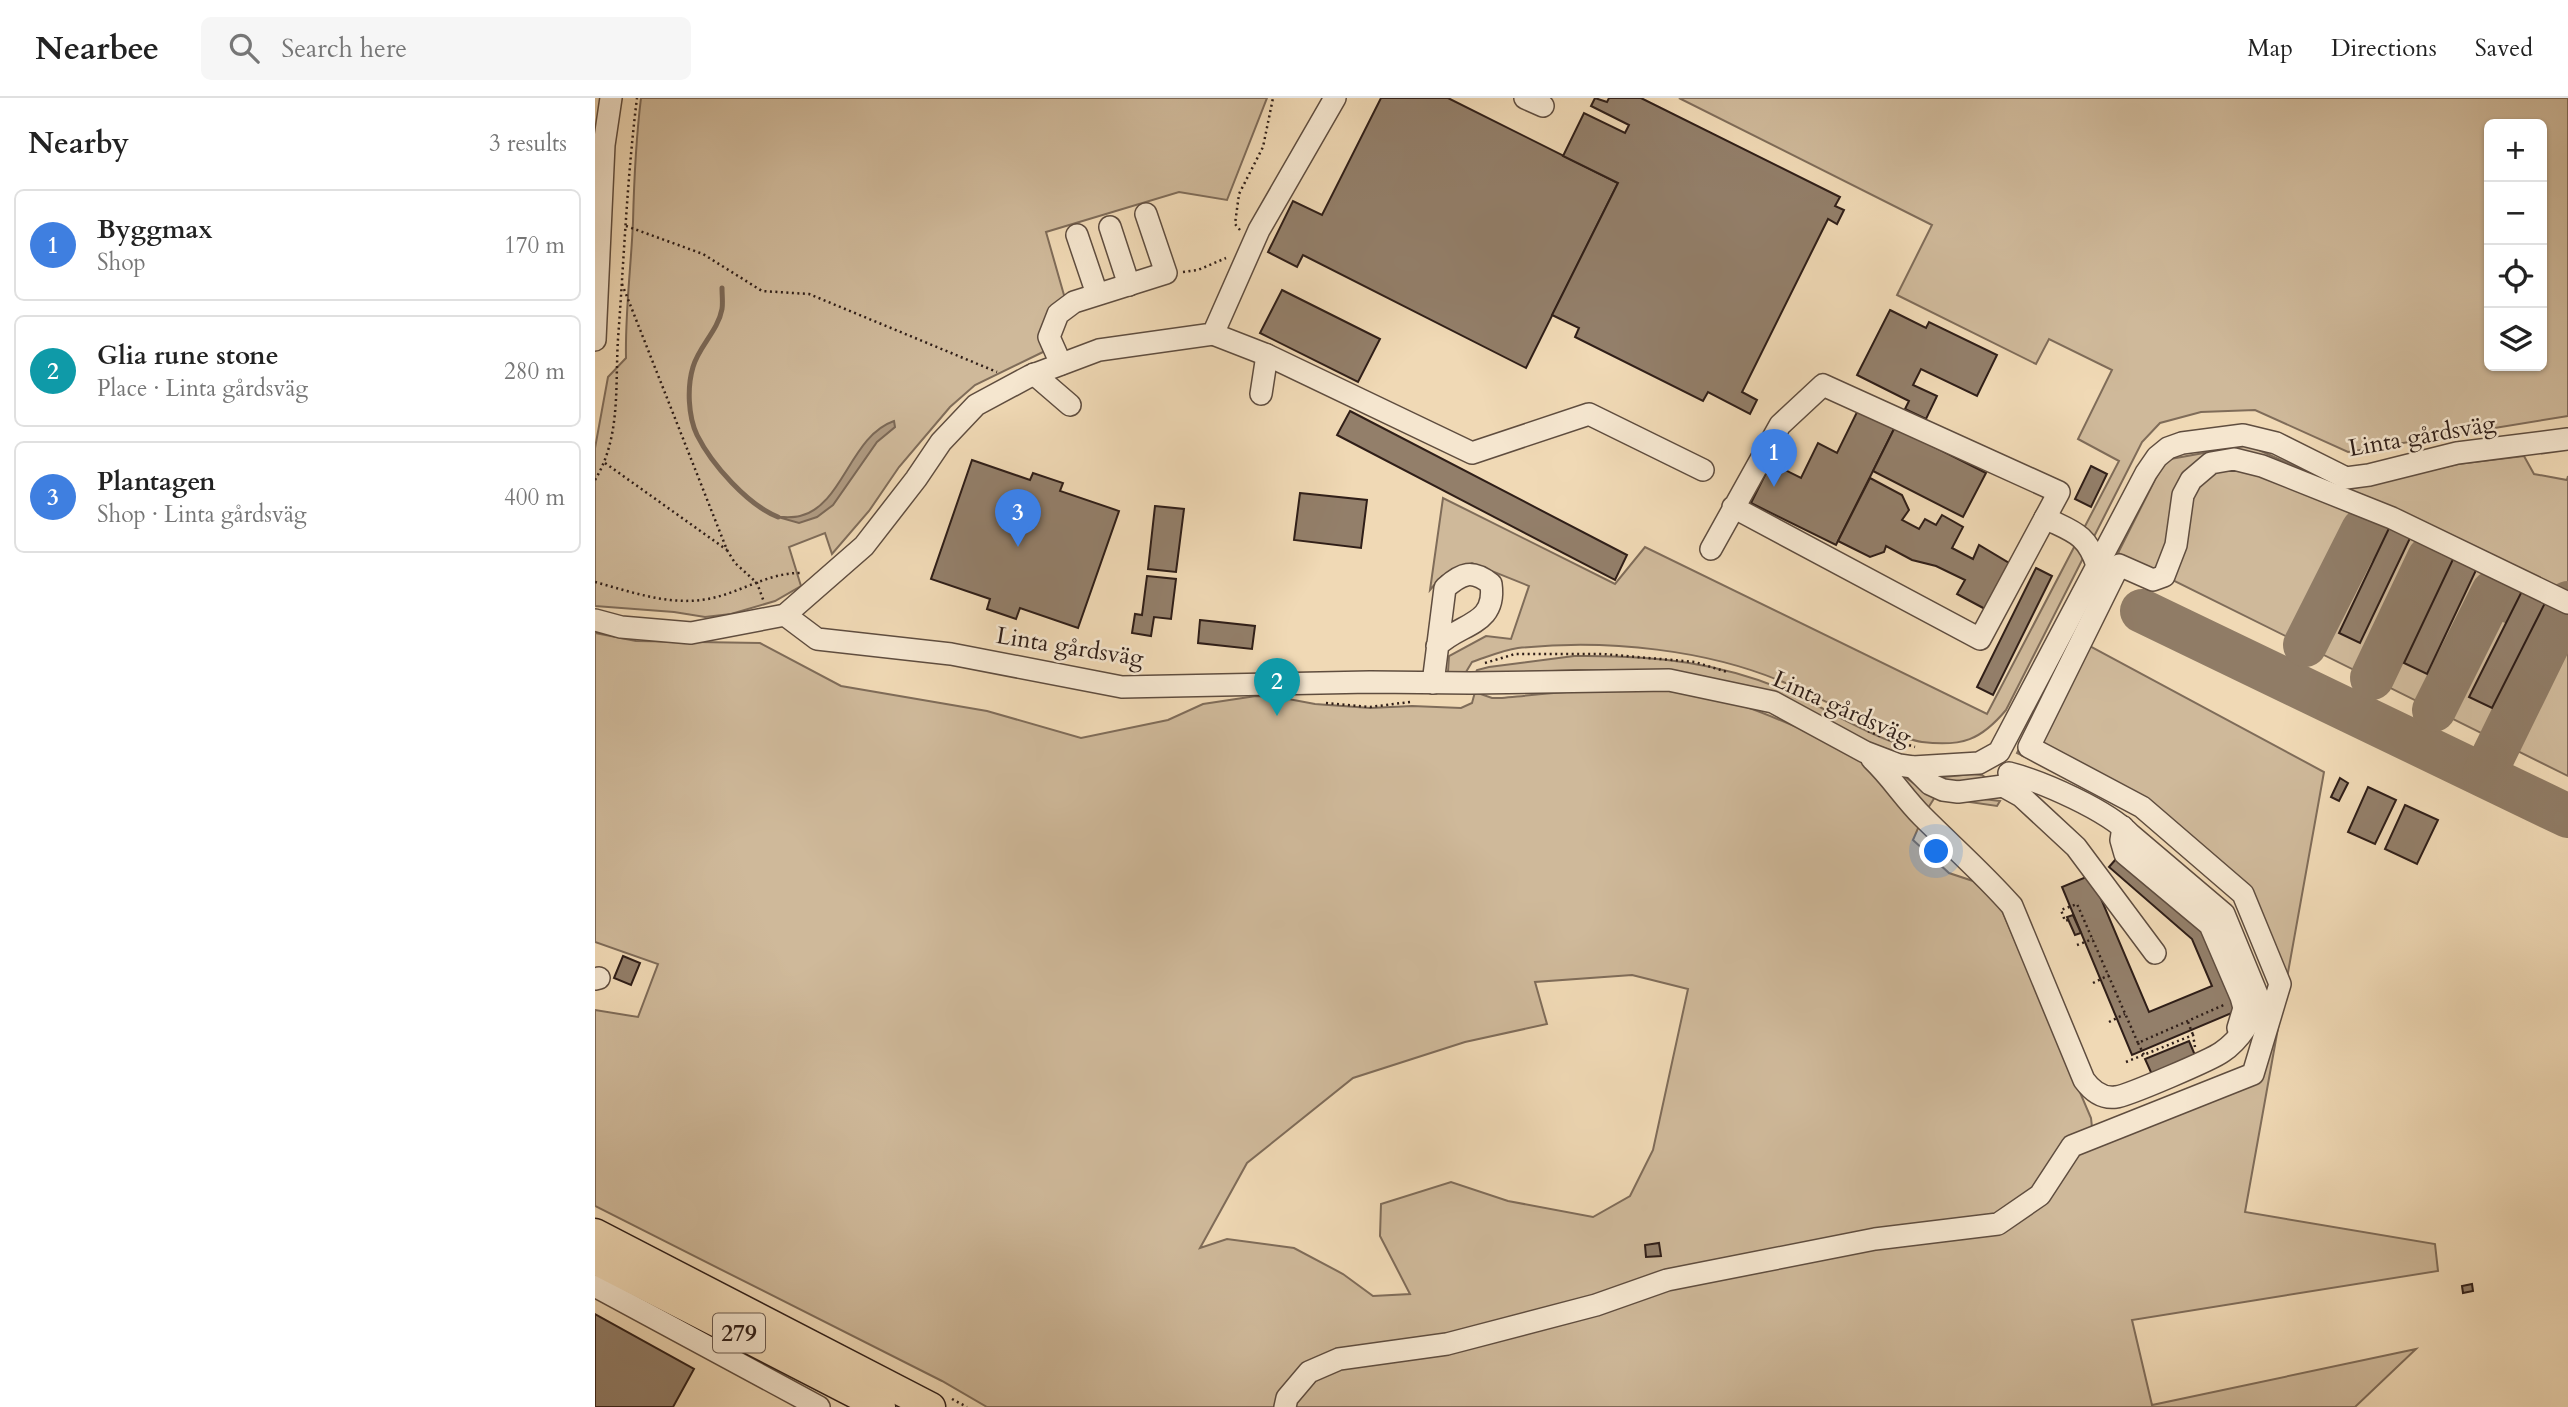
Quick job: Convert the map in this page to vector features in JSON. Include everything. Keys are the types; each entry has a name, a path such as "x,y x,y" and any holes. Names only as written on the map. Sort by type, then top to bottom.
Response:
{"main road":[{"name":"279","path":"595,1233 931,1407"},
{"name":"279","path":"595,1260 881,1407"}],"street":[{"path":"595,340 604,145 611,98"},
{"path":"1213,334 1259,230 1335,98"},
{"path":"1061,365 1049,337 1058,314 1074,302 1166,274 1146,214"},
{"path":"1109,227 1129,285"},
{"path":"1077,235 1097,295"},
{"path":"595,620 621,627 691,633 778,617 864,546 941,442 976,405 1034,374 1099,350 1213,334 1267,355 1472,453 1589,414 1703,470"},
{"path":"1261,394 1267,355"},
{"path":"1034,374 1070,405"},
{"path":"1711,549 1733,507 1780,425 1823,385 2059,492 1980,639 1733,507"},
{"name":"Linta gårdsväg","path":"778,617 817,639 951,654 1122,687 1427,692 1470,683 1669,680 1773,702 1865,752 1899,765 1917,758 1979,763 1999,752 2146,473 2157,457 2168,448 2182,443 2243,435 2276,443 2346,478 2369,475 2457,453 2568,439"},
{"path":"1285,1407 1287,1398 1309,1372 1339,1359 1447,1343 1596,1304 1667,1280 1875,1239 1998,1224 2040,1195 2071,1146 2253,1074 2280,985 2243,894 2142,807 2029,747 2119,565 2153,580 2164,576 2176,545 2183,495 2191,480 2211,463 2234,459 2262,466 2392,518 2568,603"},
{"path":"2045,518 2081,535 2092,551 2097,565"},
{"path":"1427,692 1437,646"},
{"path":"1865,752 1918,812 1993,884 2012,906 2084,1080 2091,1089 2099,1094 2118,1097 2223,1052 2232,1043 2253,1016 2259,999 2224,914 2118,821 2030,779 2006,780 1958,792 1943,790 1930,784 1917,758"},
{"path":"1999,752 2006,780 2076,847 2155,953"},
{"path":"2123,827 2121,840 2125,854 2210,925 2244,1008 2232,1043"},
{"path":"595,1286 819,1407"}],"path":[{"path":"595,480 605,463 615,418 622,284 637,98"},
{"path":"1166,274 1198,270 1228,257 1249,254 1235,224 1239,194 1263,147 1273,98"},
{"path":"626,226 703,254 762,291 809,294 1006,376"},
{"path":"622,284 727,550 735,563 757,583 778,617"},
{"path":"605,463 727,550"},
{"path":"595,582 652,598 671,600 708,599 757,583"},
{"path":"1470,683 1476,666 1515,654 1603,654 1695,662 1730,673"},
{"path":"1319,702 1370,707 1427,692"},
{"path":"1860,727 1917,758"},
{"path":"2068,920 2066,921 2061,910 2077,904 2144,1055"},
{"path":"2077,945 2092,939"},
{"path":"2093,983 2109,975"},
{"path":"2138,1043 2241,997"},
{"path":"2109,1022 2126,1014"},
{"path":"2188,1021 2193,1035 2193,1050"},
{"path":"2126,1062 2193,1035"}],"shaded area":[{"path":"641,98 1267,98 1227,200 1179,192 1046,232 1066,302 1044,335 1043,352 975,385 950,407 899,467 869,511 832,554 825,533 789,547 801,586 775,601 731,614 705,617 595,606 595,448 608,377 626,358 635,160"},
{"path":"1679,98 2568,98 2568,416 2348,452 2255,410 2201,412 2160,423 2142,442 2006,710 1979,735 1948,743 1910,739 1759,673 1692,655 1657,650 1587,645 1518,648 1472,662 1466,672 1448,672 1449,656 1486,636 1511,639 1529,586 1472,563 1442,576 1430,590 1443,498 1615,584 1645,547 1987,714 2119,461 2078,439 2112,370 2049,339 2036,364 1897,295 1932,225"},
{"path":"894,421 895,427 877,442 833,505 817,517 799,523 778,517 797,517 815,510 837,486 867,441 879,429"},
{"path":"2248,445 2346,490 2458,464 2524,456 2534,474 2567,480 2568,476 2568,776 2118,553 2165,460"},
{"path":"595,633 636,641 760,643 841,686 987,711 1081,738 1168,720 1203,704 1256,696 1370,708 1461,708 1472,703 1475,692 1492,698 1639,689 1694,694 1762,712 1857,757 1871,769 1919,826 1913,840 1949,873 1973,881 2001,908 2091,1118 2092,1127 2249,1066 2277,994 2238,897 2137,811 2017,753 2075,638 2324,772 2245,1212 2435,1244 2438,1271 2132,1320 2152,1405 2416,1349 2355,1407 987,1407 942,1381 595,1206 595,1010 638,1017 658,964 595,942","holes":["1632,975 1688,989 1653,1150 1630,1196 1593,1217 1508,1201 1451,1182 1381,1204 1380,1236 1410,1294 1373,1296 1343,1274 1294,1248 1227,1239 1200,1248 1247,1163 1353,1078 1465,1042 1547,1024 1535,982"]},
{"path":"1574,656 1660,659 1742,675 1796,695 1893,742 1898,747 1898,753 1669,672 1579,670 1475,674 1477,670 1489,667"},
{"path":"1972,774 1986,778 1970,785 1934,778"},
{"path":"1902,777 1926,792 2000,801 1997,806 1935,797 1928,808"}],"building":[{"path":"1381,98 1448,98 1618,183 1526,368 1303,255 1297,267 1268,252 1293,201 1322,215"},
{"path":"1595,98 1607,102 1609,98 1641,98 1840,197 1835,206 1844,210 1837,224 1828,219 1742,392 1757,400 1750,414 1708,392 1703,401 1575,337 1579,328 1552,315 1618,183 1563,156 1584,113 1625,133 1629,125 1591,106"},
{"path":"1282,290 1380,339 1358,382 1260,333"},
{"path":"1890,310 1926,328 1929,322 1997,355 1977,396 1921,369 1913,385 1937,396 1926,419 1905,409 1909,401 1857,375"},
{"path":"1859,408 1895,427 1836,545 1751,503 1771,463 1801,478 1818,443 1837,453"},
{"path":"1350,411 1627,555 1615,580 1337,435"},
{"path":"1895,427 1986,473 1963,517 1873,471"},
{"path":"972,460 1030,480 1033,473 1063,483 1060,491 1119,511 1078,628 1020,608 1016,619 987,609 990,599 931,579"},
{"path":"2091,466 2107,474 2091,507 2075,499"},
{"path":"1870,478 1902,495 1909,510 1902,520 1919,529 1925,519 1936,525 1942,515 1963,527 1952,548 1973,559 1979,545 2009,563 1987,610 1957,594 1965,580 1936,566 1912,560 1886,546 1884,552 1870,557 1838,541"},
{"path":"1300,493 1367,500 1361,548 1294,540"},
{"path":"1155,506 1184,509 1176,572 1148,569"},
{"path":"2391,524 2412,534 2360,643 2339,633"},
{"path":"2455,555 2478,566 2427,674 2404,663"},
{"path":"2036,568 2052,576 1993,695 1977,687"},
{"path":"1147,576 1176,579 1171,619 1154,617 1151,636 1132,633 1135,614 1142,615"},
{"path":"2524,587 2547,599 2492,708 2469,697"},
{"path":"1200,620 1255,626 1252,649 1198,643"},
{"path":"2340,778 2348,783 2339,801 2331,797"},
{"path":"2368,787 2396,800 2375,844 2348,832"},
{"path":"2405,805 2438,820 2417,864 2385,849"},
{"path":"2130,843 2217,920 2253,1004 2132,1055 2062,887 2091,875 2149,1012 2212,986 2192,939 2109,867"},
{"path":"2073,915 2081,933 2075,935 2067,917"},
{"path":"623,956 640,963 631,985 614,978"},
{"path":"2189,1041 2197,1060 2154,1079 2145,1059"},
{"path":"1659,1243 1661,1256 1646,1257 1645,1245"},
{"path":"2472,1284 2473,1291 2463,1293 2462,1286"},
{"path":"595,1314 694,1369 673,1407 595,1407"}],"waterway":[{"path":"722,288 720,317 699,352 691,375 689,401 692,419 697,435 721,471 743,494 778,517"}],"taxiway":[{"path":"2305,645 2363,530 2383,541"},
{"path":"2372,678 2429,558 2450,567"},
{"path":"2434,710 2493,592 2516,604"},
{"path":"2484,775 2568,603"},
{"path":"2142,611 2568,816"}],"place":[{"name":"Byggmax","path":"1774,487"},
{"name":"Plantagen","path":"1018,547"},
{"name":"Glia rune stone","path":"1277,716"}]}
